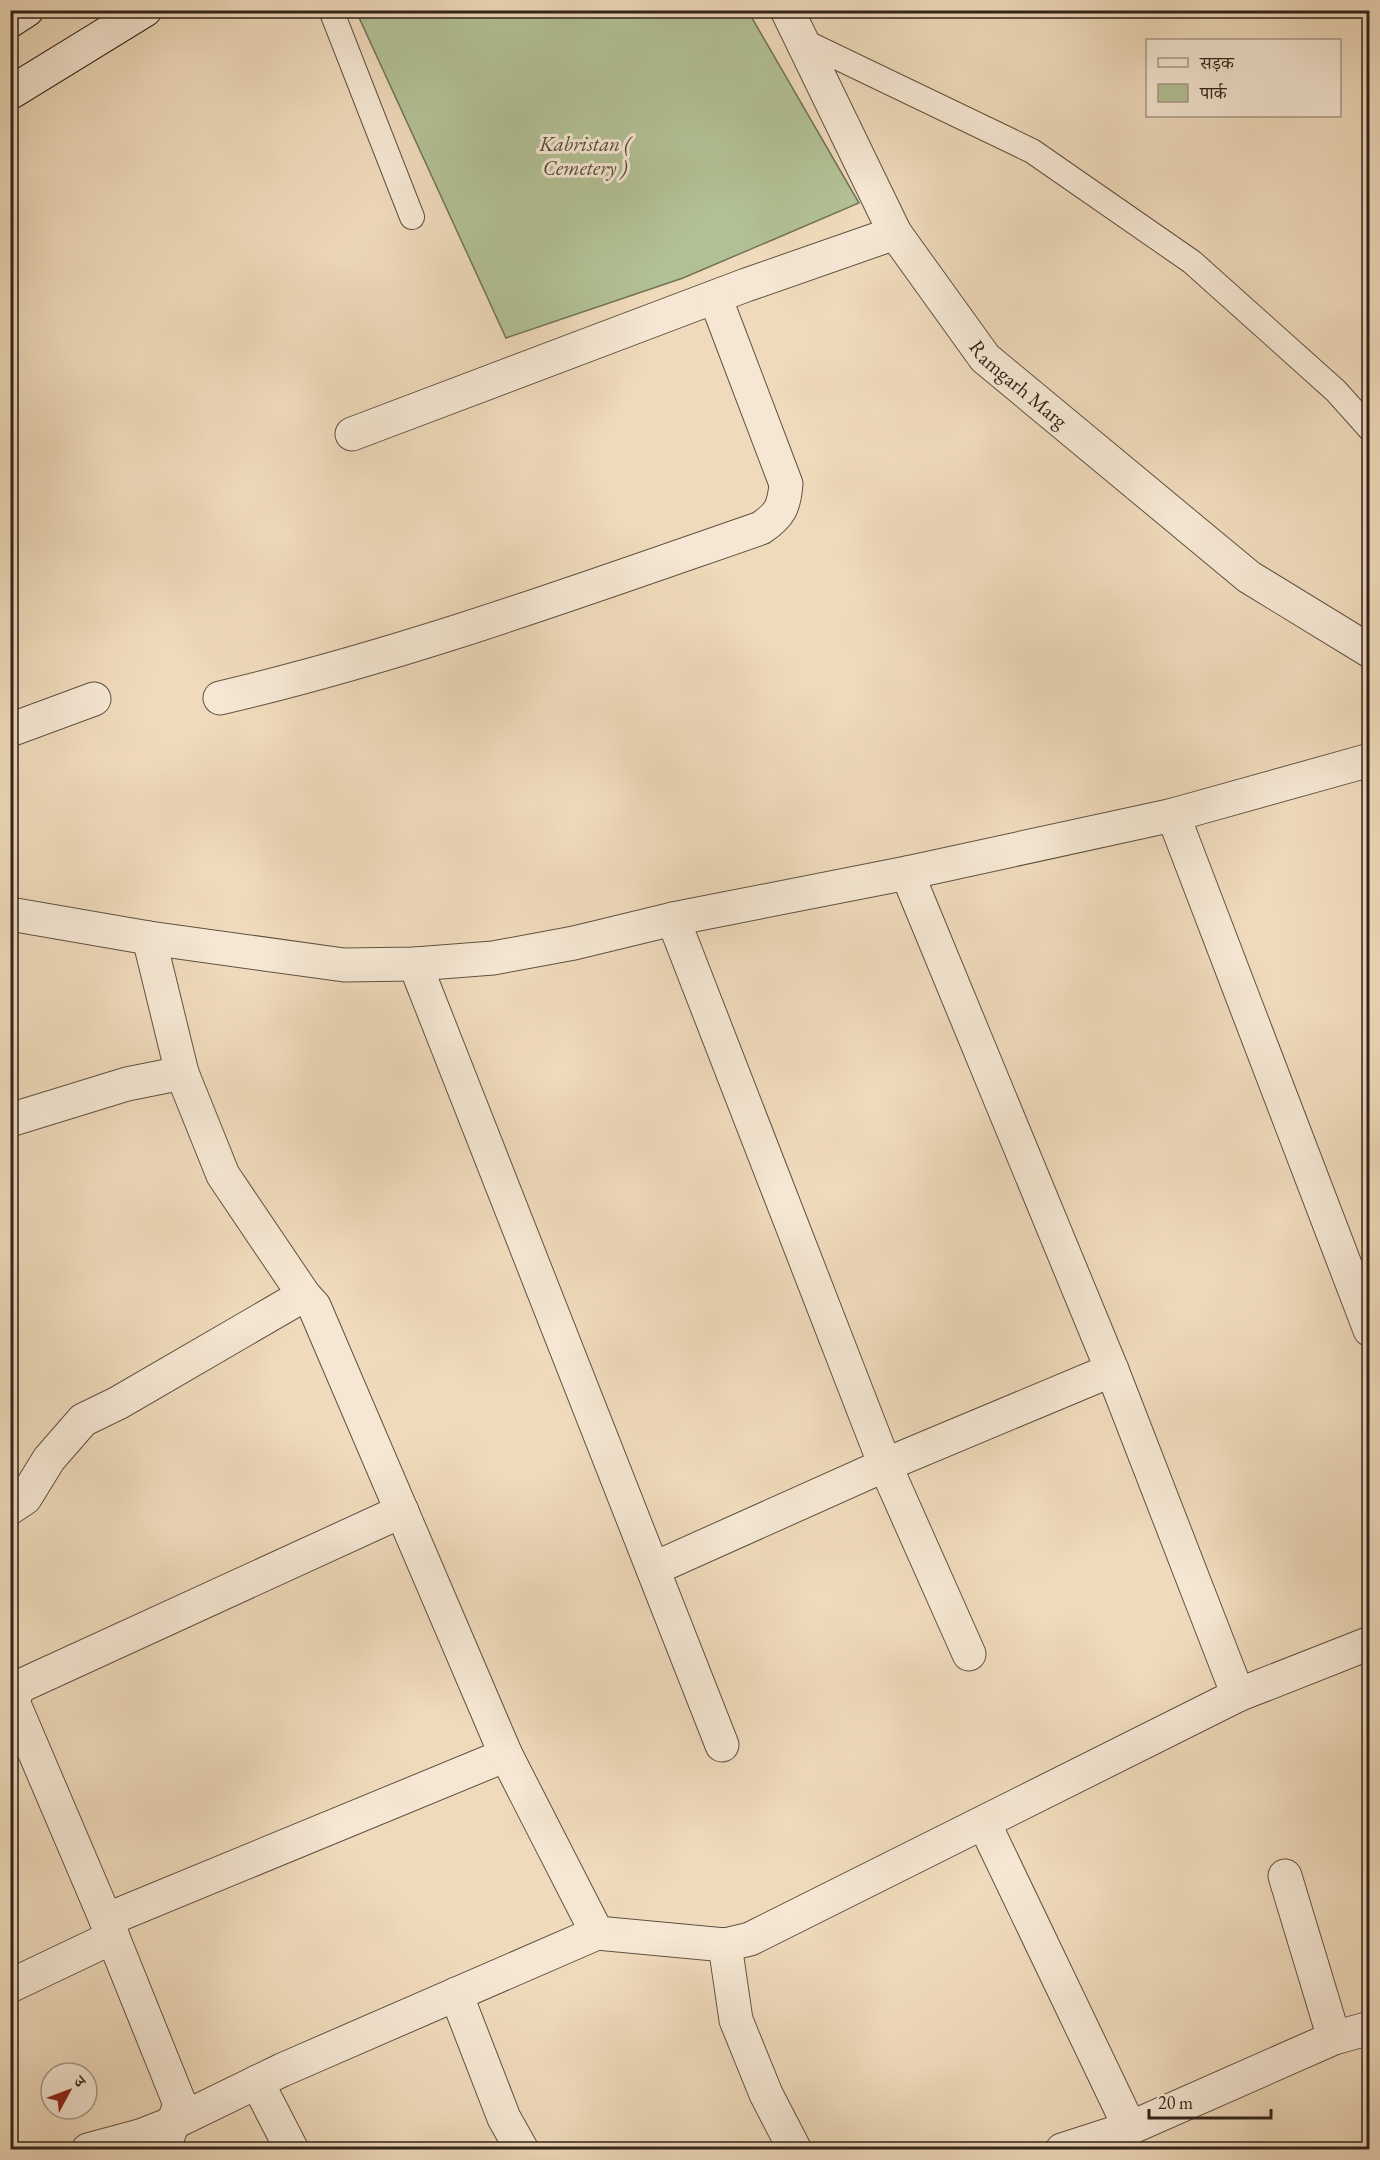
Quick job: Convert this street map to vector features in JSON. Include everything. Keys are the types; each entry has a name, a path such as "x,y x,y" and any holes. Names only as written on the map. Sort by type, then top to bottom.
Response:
{"street":[{"path":"10,21 27,10"},
{"path":"10,93 145,10"},
{"name":"Ramgarh Marg","path":"787,10 896,233 984,358 1250,577 1370,651"},
{"path":"352,434 715,297 896,233"},
{"path":"220,698 293,681 474,626 760,528 775,518 784,501 786,484 715,297"},
{"path":"10,730 94,699"},
{"path":"10,914 148,938 344,965 415,964 493,958 574,943 673,919 907,873 1173,815 1370,760"},
{"path":"1173,815 1370,1330"},
{"path":"907,873 1112,1370 1238,1695"},
{"path":"673,919 885,1465 969,1654"},
{"path":"148,938 182,1074 223,1175 304,1295 314,1306 506,1755 597,1933"},
{"path":"415,964 722,1745"},
{"path":"10,1120 127,1084 182,1074"},
{"path":"10,1508 25,1498 49,1459 83,1420 118,1403 304,1295"},
{"path":"652,1569 885,1465 1112,1370"},
{"path":"168,2136 180,2104 13,1694 402,1511"},
{"path":"88,2150 140,2136 168,2136 257,2082 597,1933 725,1945 750,1939 1238,1695 1370,1643"},
{"path":"10,1986 109,1929 506,1755"},
{"path":"984,1823 1130,2128"},
{"path":"1285,1875 1334,2038"},
{"path":"725,1945 736,2020 766,2094 795,2150"},
{"path":"456,1994 504,2118 522,2150"},
{"path":"1062,2150 1130,2128 1334,2038 1370,2028"},
{"path":"257,2082 292,2150"}],"lane":[{"path":"331,10 412,217"},
{"path":"801,40 1032,151 1192,262 1336,391 1370,429"}],"green space":[{"name":"Kabristan ( Cemetery )","path":"356,11 748,11 859,203 683,278 506,338"}]}
